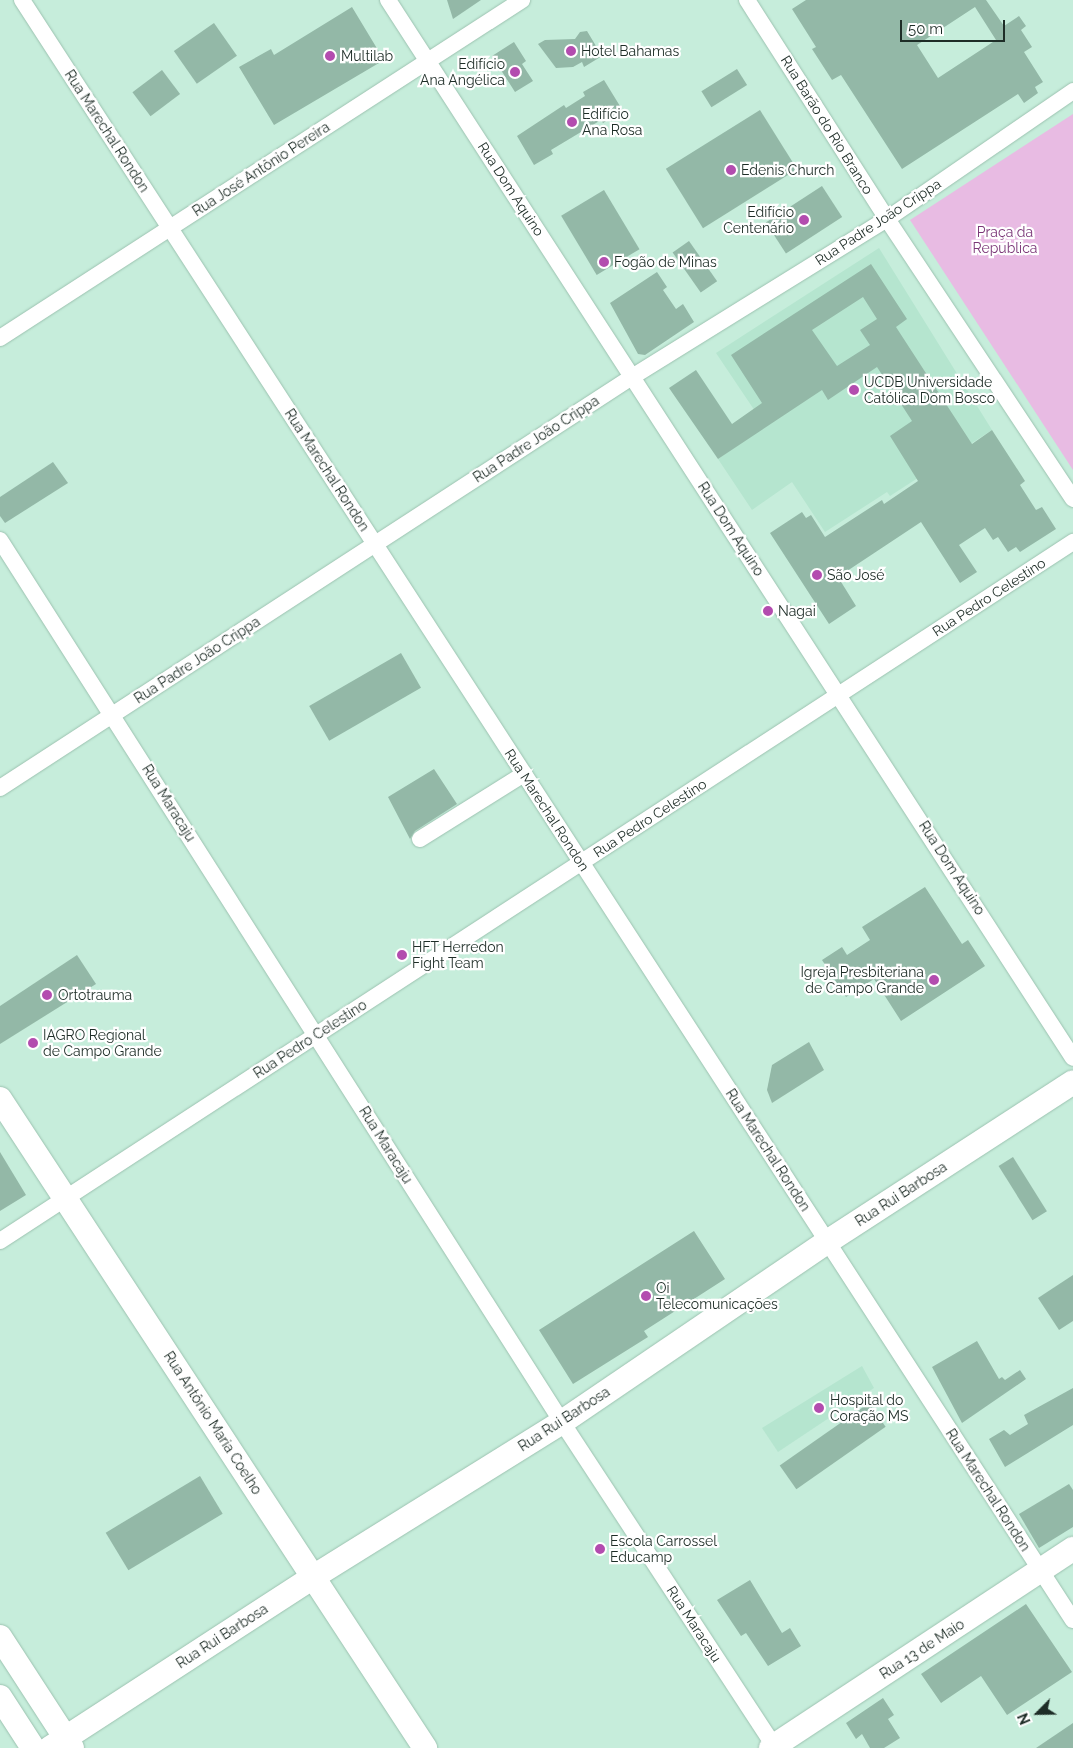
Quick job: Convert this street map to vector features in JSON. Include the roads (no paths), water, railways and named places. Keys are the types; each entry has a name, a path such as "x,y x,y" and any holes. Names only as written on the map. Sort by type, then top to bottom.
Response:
{"street":[{"name":"Rua Marechal Rondon","path":"22,0 1073,1620"},
{"name":"Rua Dom Aquino","path":"388,0 1073,1058"},
{"name":"Rua José Antônio Pereira","path":"0,338 522,0"},
{"name":"Rua Barão do Rio Branco","path":"747,0 887,219 1073,499"},
{"name":"Rua Padre João Crippa","path":"0,788 632,377 887,219 1073,91"},
{"name":"Rua Maracaju","path":"0,540 114,714 562,1422 774,1747"},
{"name":"Rua Pedro Celestino","path":"0,1241 1073,542"},
{"path":"420,839 524,774"},
{"name":"Rua Rui Barbosa","path":"62,1745 313,1577 562,1422 827,1242 1073,1082"},
{"name":"Rua Antônio Maria Coelho","path":"0,1099 67,1198 425,1748"},
{"name":"Rua 13 de Maio","path":"774,1747 1073,1549"},
{"path":"0,1637 62,1745"},
{"path":"0,1697 33,1748"}],"place":[{"name":"Hotel Bahamas","path":"571,51"},
{"name":"Multilab","path":"330,56"},
{"name":"Edifício Ana Angélica","path":"515,72"},
{"name":"Edifício Ana Rosa","path":"572,122"},
{"name":"Edenis Church","path":"731,170"},
{"name":"Edifício Centenário","path":"804,220"},
{"name":"Fogão de Minas","path":"604,262"},
{"name":"UCDB Universidade Católica Dom Bosco","path":"854,390"},
{"name":"São José","path":"817,575"},
{"name":"Nagai","path":"768,611"},
{"name":"HFT Herredon Fight Team","path":"402,955"},
{"name":"Igreja Presbiteriana de Campo Grande","path":"934,980"},
{"name":"Ortotrauma","path":"47,995"},
{"name":"IAGRO Regional de Campo Grande","path":"33,1043"},
{"name":"Oi Telecomunicações","path":"646,1296"},
{"name":"Hospital do Coração MS","path":"819,1408"},
{"name":"Escola Carrossel Educamp","path":"600,1549"}],"park label":[{"name":"Praça da Republica","path":"1005,240"}]}
